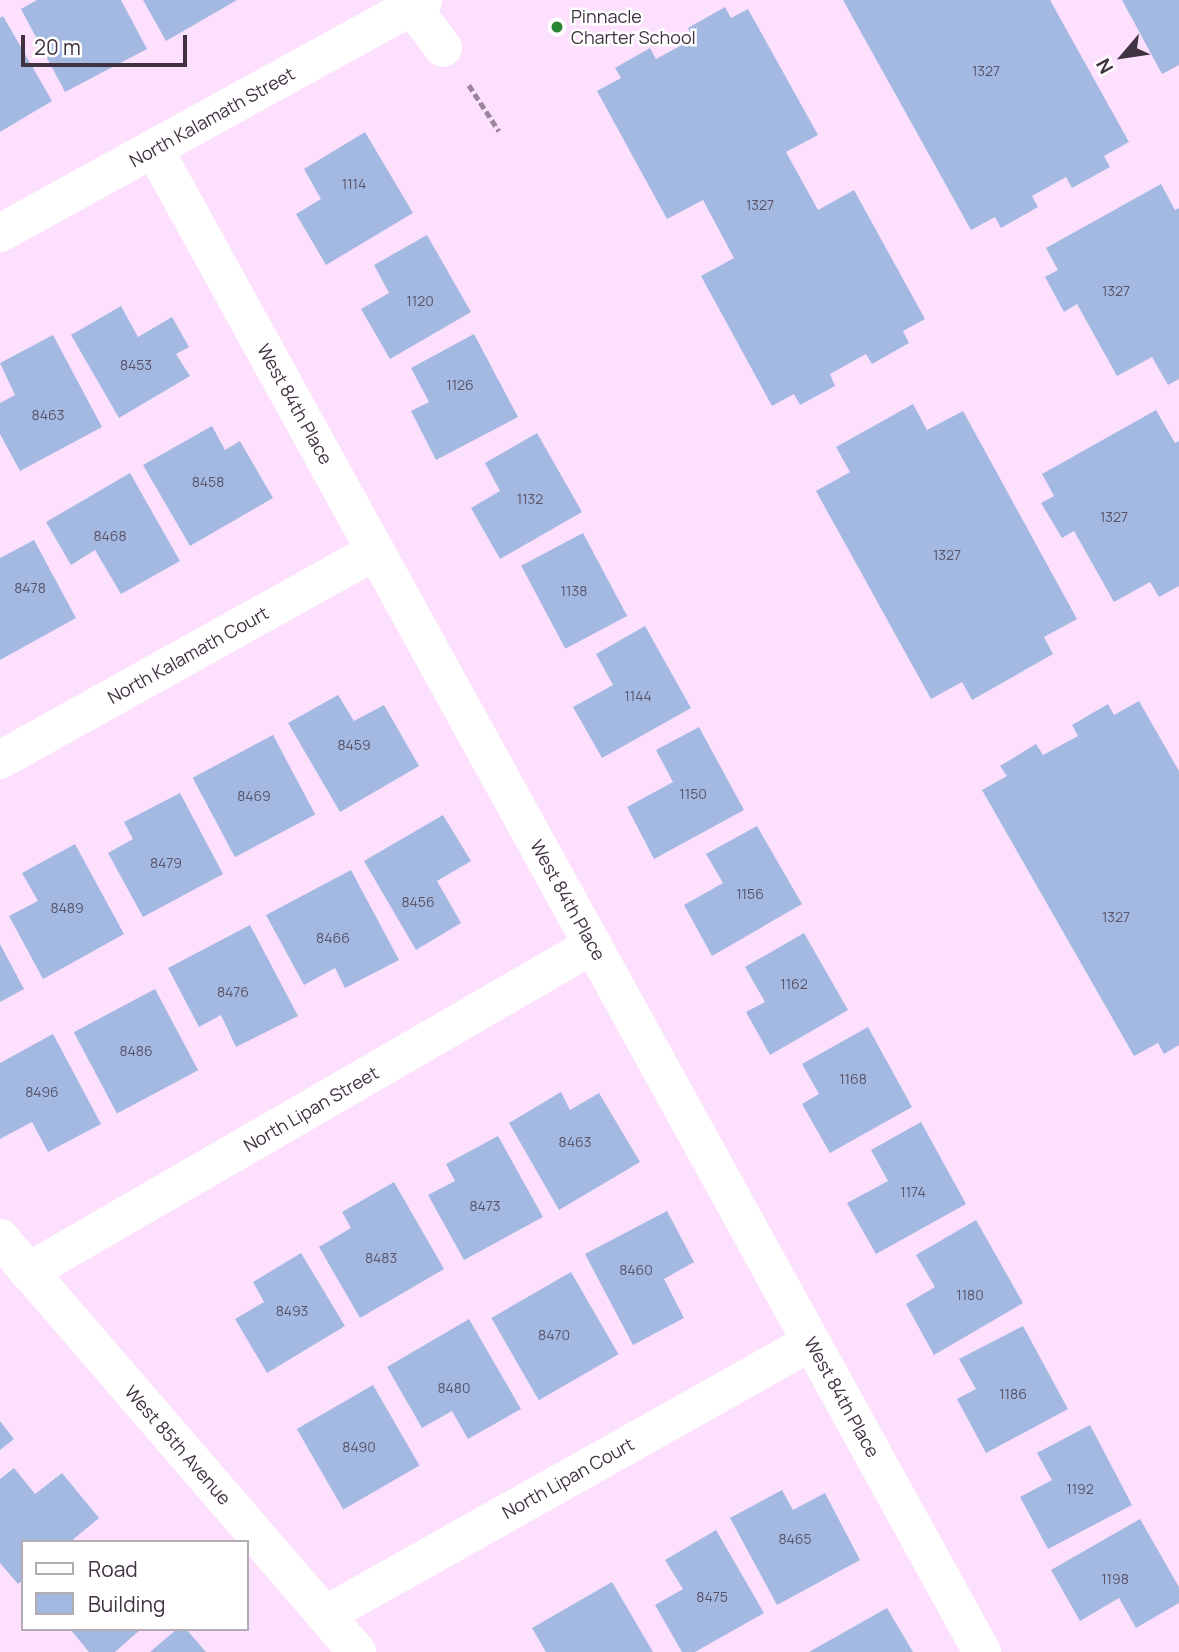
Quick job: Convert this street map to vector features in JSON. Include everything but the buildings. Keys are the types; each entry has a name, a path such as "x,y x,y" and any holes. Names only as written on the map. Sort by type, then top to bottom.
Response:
{"street":[{"path":"418,3 443,48"},
{"name":"North Kalamath Street","path":"0,233 418,3"},
{"name":"West 84th Place","path":"154,149 982,1652"},
{"name":"North Kalamath Court","path":"0,760 376,551"},
{"name":"North Lipan Street","path":"28,1272 593,946"},
{"name":"West 85th Avenue","path":"0,1238 357,1652"},
{"name":"North Lipan Court","path":"325,1615 811,1342"}],"place":[{"name":"Pinnacle Charter School","path":"557,27"}]}
